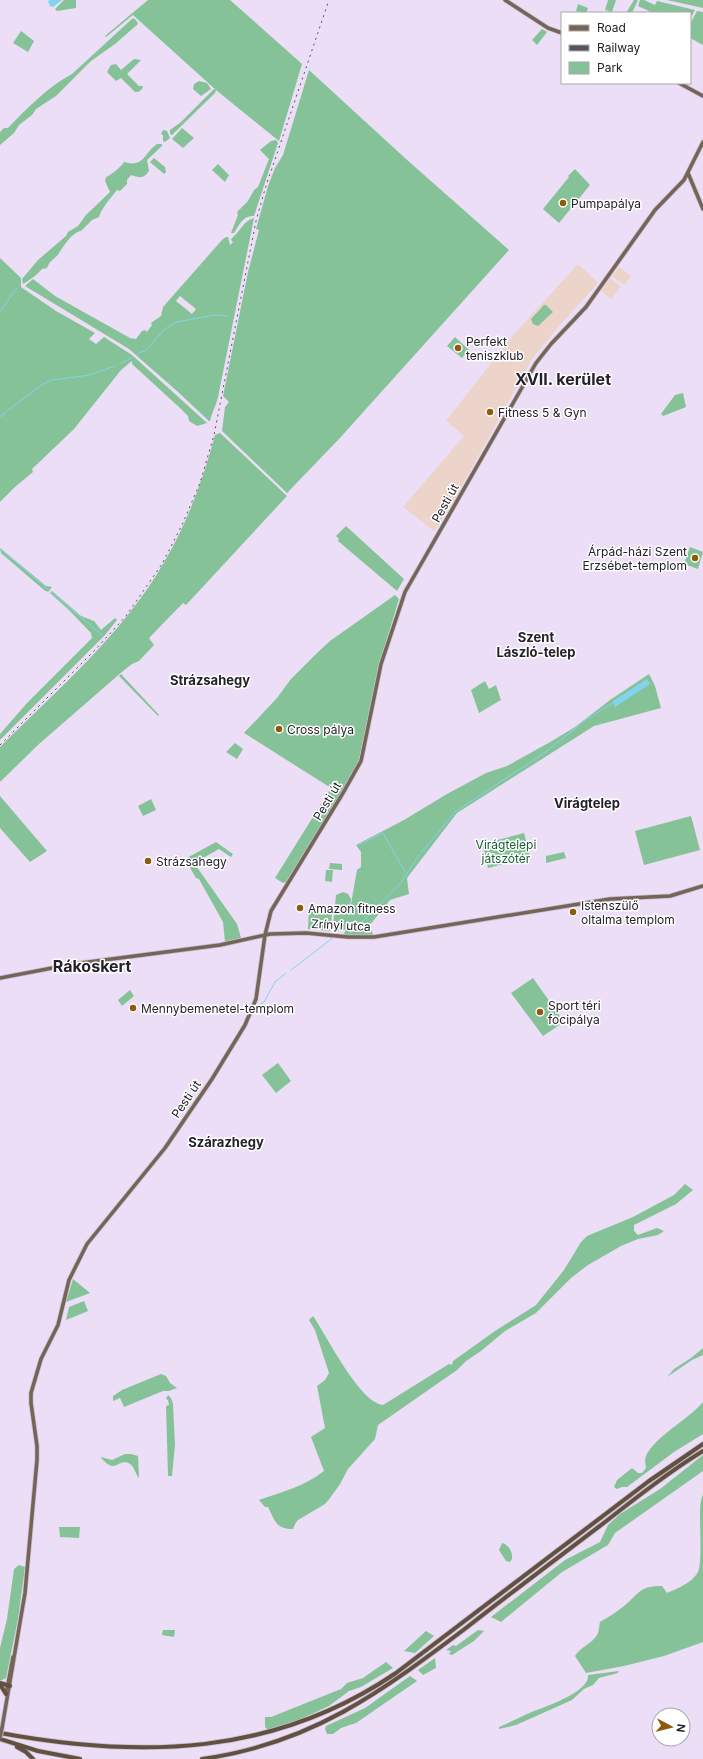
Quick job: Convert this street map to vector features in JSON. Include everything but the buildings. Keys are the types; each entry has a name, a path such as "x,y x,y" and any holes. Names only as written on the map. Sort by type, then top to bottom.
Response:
{"highway":[{"path":"288,1731 336,1710 396,1673 649,1481 703,1444"},
{"path":"202,1759 271,1743 331,1719 384,1688 657,1482 703,1451"},
{"path":"6,1694 5,1685 8,1679"},
{"path":"0,1733 33,1744"},
{"path":"249,1744 270,1738"},
{"path":"0,1739 38,1751 80,1759"},
{"path":"12,1743 26,1752 33,1759"},
{"path":"50,1748 75,1752"},
{"path":"203,1753 232,1748"}],"main road":[{"path":"505,0 548,28 561,33"},
{"path":"681,84 703,96"},
{"name":"Pesti út","path":"678,186 688,172 703,142"},
{"path":"691,184 692,164"},
{"path":"688,172 687,178 703,209"},
{"name":"Pesti út","path":"16,1644 26,1578 37,1460 36,1438 31,1403 32,1390 41,1359 58,1325 69,1280 89,1242 165,1148 234,1044 254,1003 265,935 273,906 358,769 381,664 405,592 536,363 551,344 586,307 655,210 687,178"},
{"name":"Zrínyi utca","path":"0,978 73,964 220,945 265,935 301,933 348,937 374,937 610,899 680,895 703,886"},
{"path":"8,1679 16,1644"},
{"path":"0,1739 5,1685 16,1644"},
{"path":"1,1728 6,1694"}],"shaded area":[{"path":"578,264 598,283 559,326 532,359 452,504 434,531 403,507 464,436 446,421 514,334"},
{"path":"619,267 631,276 624,285 612,276"},
{"path":"610,278 621,286 611,299 601,291"}],"green space":[{"path":"64,0 76,0 76,8 57,11 55,9"},
{"path":"148,0 230,0 302,64 279,141 216,90 133,15 106,37 105,36"},
{"path":"608,0 616,0 612,12 605,10"},
{"path":"634,0 638,0 632,12 627,12"},
{"path":"640,0 644,0 655,5 657,1 695,10 691,17 691,12 651,12 638,6"},
{"path":"667,0 703,0 703,8"},
{"path":"578,4 588,8 586,12 576,11"},
{"path":"697,11 703,12 703,45 691,39 691,22"},
{"path":"133,18 138,24 115,44 91,61 56,96 36,109 32,115 19,125 14,133 0,145 0,132 4,128 8,128 46,91 72,74"},
{"path":"542,29 547,32 537,45 532,40"},
{"path":"21,31 34,41 28,52 13,43"},
{"path":"134,59 141,60 127,74 139,86 143,86 142,89 137,92 135,92 121,78 116,81 107,72 111,65 116,64 121,70"},
{"path":"309,70 406,159 509,250 339,439 287,493 222,431 225,407 229,402 223,396 248,272 259,230 256,229 268,186 275,168 283,155"},
{"path":"199,81 207,83 211,89 201,96 193,89 194,84"},
{"path":"214,89 216,90 215,93 172,135 170,134 170,130 181,122"},
{"path":"182,128 194,138 183,148 172,139"},
{"path":"163,130 167,131 170,138 165,142 163,141 163,135 161,134"},
{"path":"276,140 278,143 254,216 244,219 234,233 231,233 238,215 237,212 248,201 254,190 258,187 269,159 260,150 271,141"},
{"path":"157,144 162,144 162,146 147,160 149,171 147,174 141,177 131,175 127,180 127,184 120,191 117,190 102,210 99,217 92,220 81,231 74,234 47,268 42,269 23,284 22,279 38,260 66,236 68,232 78,226 86,215 110,192 105,181 106,177 116,171 124,162 136,163 140,161"},
{"path":"154,158 165,167 166,172 164,174 150,162"},
{"path":"218,164 229,175 225,182 212,170"},
{"path":"575,169 590,185 559,223 543,209"},
{"path":"254,218 218,397 210,421 129,349 25,286 33,279 55,296 130,338 136,339 142,331 145,330 147,332 152,325 151,323 161,316 163,307 222,240 228,237 230,245 233,242 231,240 232,238 250,219","holes":["180,296 196,309 192,314 176,301"]},
{"path":"0,258 21,278 21,287 56,311 95,333 89,339 96,344 104,337 132,355 207,423 197,426 189,421 188,416 132,364 132,361 121,370 74,429 32,469 33,472 0,502"},
{"path":"544,305 546,305 553,312 538,326 533,324 531,319"},
{"name":"Perfekt teniszklub","path":"455,337 469,350 462,358 447,346"},
{"path":"683,393 686,407 663,416 661,414 675,395"},
{"path":"220,433 287,496 186,605 183,603 149,638 154,645 139,661 123,671 39,744 0,782 0,747 88,661 128,615 147,590 180,533 194,501 215,435"},
{"path":"346,526 404,579 397,591 338,541 339,539 336,536"},
{"path":"690,547 703,552 698,569 684,564"},
{"path":"0,548 46,586 52,587 48,592 1,553"},
{"path":"52,591 81,616 94,621 101,630 115,618 117,620 105,635 0,740 0,734 27,703 92,638 91,633 50,593"},
{"path":"395,595 399,599 378,668 359,760 356,768 286,882 283,883 275,878 331,788 244,733 277,698 291,679 330,641"},
{"path":"121,674 159,715 158,716 119,676"},
{"path":"649,674 655,686 661,708 594,726 457,813 407,878 409,894 390,900 369,926 374,936 344,935 347,928 340,931 333,926 336,895 343,892 348,894 351,899 349,915 357,870 361,867 361,852 356,845 404,820 486,773 507,766 552,741 575,727 610,700"},
{"path":"485,681 489,689 496,685 501,700 479,713 471,690"},
{"path":"235,743 243,749 237,759 226,752"},
{"path":"0,796 47,851 30,862 0,828"},
{"path":"151,799 156,810 143,816 138,806"},
{"path":"691,816 700,850 644,865 635,831"},
{"name":"Virágtelepi játszótér","path":"524,833 530,857 488,868 482,844"},
{"path":"216,842 233,854 231,857 219,849 194,863 237,924 241,938 225,942 223,922 199,879 196,878 185,859"},
{"path":"564,852 566,858 546,863 546,856"},
{"path":"330,863 342,864 342,870 329,869"},
{"path":"326,870 333,870 332,882 325,881"},
{"path":"309,910 332,912 331,931 308,929"},
{"path":"533,978 564,1022 543,1036 511,993"},
{"path":"130,990 134,996 122,1006 118,1000"},
{"path":"278,1063 291,1081 276,1093 262,1075"},
{"path":"685,1184 693,1190 676,1204 634,1225 634,1231 638,1235 657,1228 664,1231 658,1235 638,1239 621,1246 588,1265 571,1278 536,1313 505,1331 481,1351 466,1361 457,1370 378,1425 375,1439 348,1469 340,1484 325,1504 298,1520 293,1529 287,1529 279,1526 268,1507 265,1507 259,1500 301,1485 324,1471 311,1437 325,1428 317,1386 325,1380 329,1373 315,1330 309,1320 313,1316 354,1381 364,1393 374,1401 383,1405 449,1364 452,1365 453,1361 495,1331 536,1305 564,1270 581,1242 587,1236 633,1217 674,1195"},
{"path":"73,1279 90,1293 66,1302"},
{"path":"84,1301 88,1311 66,1320 69,1307"},
{"path":"703,1348 703,1355 692,1360 667,1377 674,1369"},
{"path":"161,1374 166,1376 170,1383 177,1388 169,1391 163,1391 124,1407 120,1398 113,1401 113,1396 122,1390"},
{"path":"168,1395 173,1404 175,1445 172,1476 168,1476 166,1406 169,1405 168,1400 166,1399"},
{"path":"703,1402 703,1434 674,1452 627,1487 617,1489 614,1487 617,1480 632,1468 638,1473 642,1473 646,1468 645,1458 656,1442"},
{"path":"125,1454 138,1456 139,1478 130,1464 126,1462 110,1466 101,1458 112,1460"},
{"path":"703,1455 703,1471 615,1533 608,1545 562,1572 501,1622 491,1617 565,1560 600,1542 608,1525 620,1514 660,1489"},
{"path":"703,1495 703,1642 664,1656 624,1666 586,1673 575,1656 595,1638 600,1622 621,1608 644,1589 654,1586 662,1586 667,1593 684,1585 696,1576 700,1561 700,1508"},
{"path":"59,1527 80,1527 79,1538 60,1537"},
{"path":"502,1543 511,1551 512,1559 510,1562 506,1561 499,1550"},
{"path":"19,1565 25,1567 18,1619 6,1678 0,1681 0,1648 7,1619 14,1569"},
{"path":"163,1630 175,1630 174,1637 162,1635"},
{"path":"478,1630 484,1631 474,1641 452,1655 449,1654 451,1651 446,1650 453,1645 456,1646"},
{"path":"426,1631 434,1636 415,1653 404,1651"},
{"path":"435,1658 436,1668 423,1675 418,1670"},
{"path":"386,1662 393,1668 361,1687 349,1691 329,1706 290,1724 269,1731 265,1727 265,1717 271,1717 341,1689 347,1683 363,1678"},
{"path":"619,1671 618,1673 599,1678 593,1685 584,1689 572,1700 516,1725 499,1729 499,1727 573,1694 587,1682 588,1675"},
{"path":"410,1676 417,1681 356,1723 341,1728 333,1734 327,1734 325,1729 326,1726 365,1708"}],"water":[{"path":"62,0 53,7 50,6 48,1"},
{"path":"647,679 650,684 615,707 613,701"}],"waterway":[{"path":"0,311 17,288"},
{"path":"137,354 146,350 164,330 176,322 215,315 228,316"},
{"path":"120,364 133,357"},
{"path":"7,411 43,384 52,380 90,375 115,366"},
{"path":"0,417 6,412"},
{"path":"0,549 49,590"},
{"path":"51,592 102,635"},
{"path":"421,853 455,812 547,751 588,718 613,703"},
{"path":"358,845 383,833 405,872"},
{"path":"391,893 400,884 419,855"},
{"path":"350,934 389,895"},
{"path":"291,970 334,937 344,938"},
{"path":"249,1019 255,1008 264,1002 275,982 286,973"},
{"path":"238,1041 240,1036"}],"railway":[{"path":"0,745 95,650 126,616 162,564 182,525 200,483 214,435 256,221 265,189 329,0"}],"place":[{"name":"Pumpapálya","path":"563,203"},
{"name":"Perfekt teniszklub","path":"458,348"},
{"name":"Fitness 5 & Gyn","path":"490,412"},
{"name":"Árpád-házi Szent Erzsébet-templom","path":"695,558"},
{"name":"Cross pálya","path":"279,729"},
{"name":"Strázsahegy","path":"148,861"},
{"name":"Amazon fitness","path":"300,908"},
{"name":"Istenszülő oltalma templom","path":"573,912"},
{"name":"Mennybemenetel-templom","path":"133,1008"},
{"name":"Sport téri focipálya","path":"540,1012"}],"district":[{"name":"XVII. kerület","path":"563,379"},
{"name":"Szent László-telep","path":"536,644"},
{"name":"Strázsahegy","path":"210,680"},
{"name":"Virágtelep","path":"587,803"},
{"name":"Rákoskert","path":"92,966"},
{"name":"Szárazhegy","path":"226,1142"}]}
